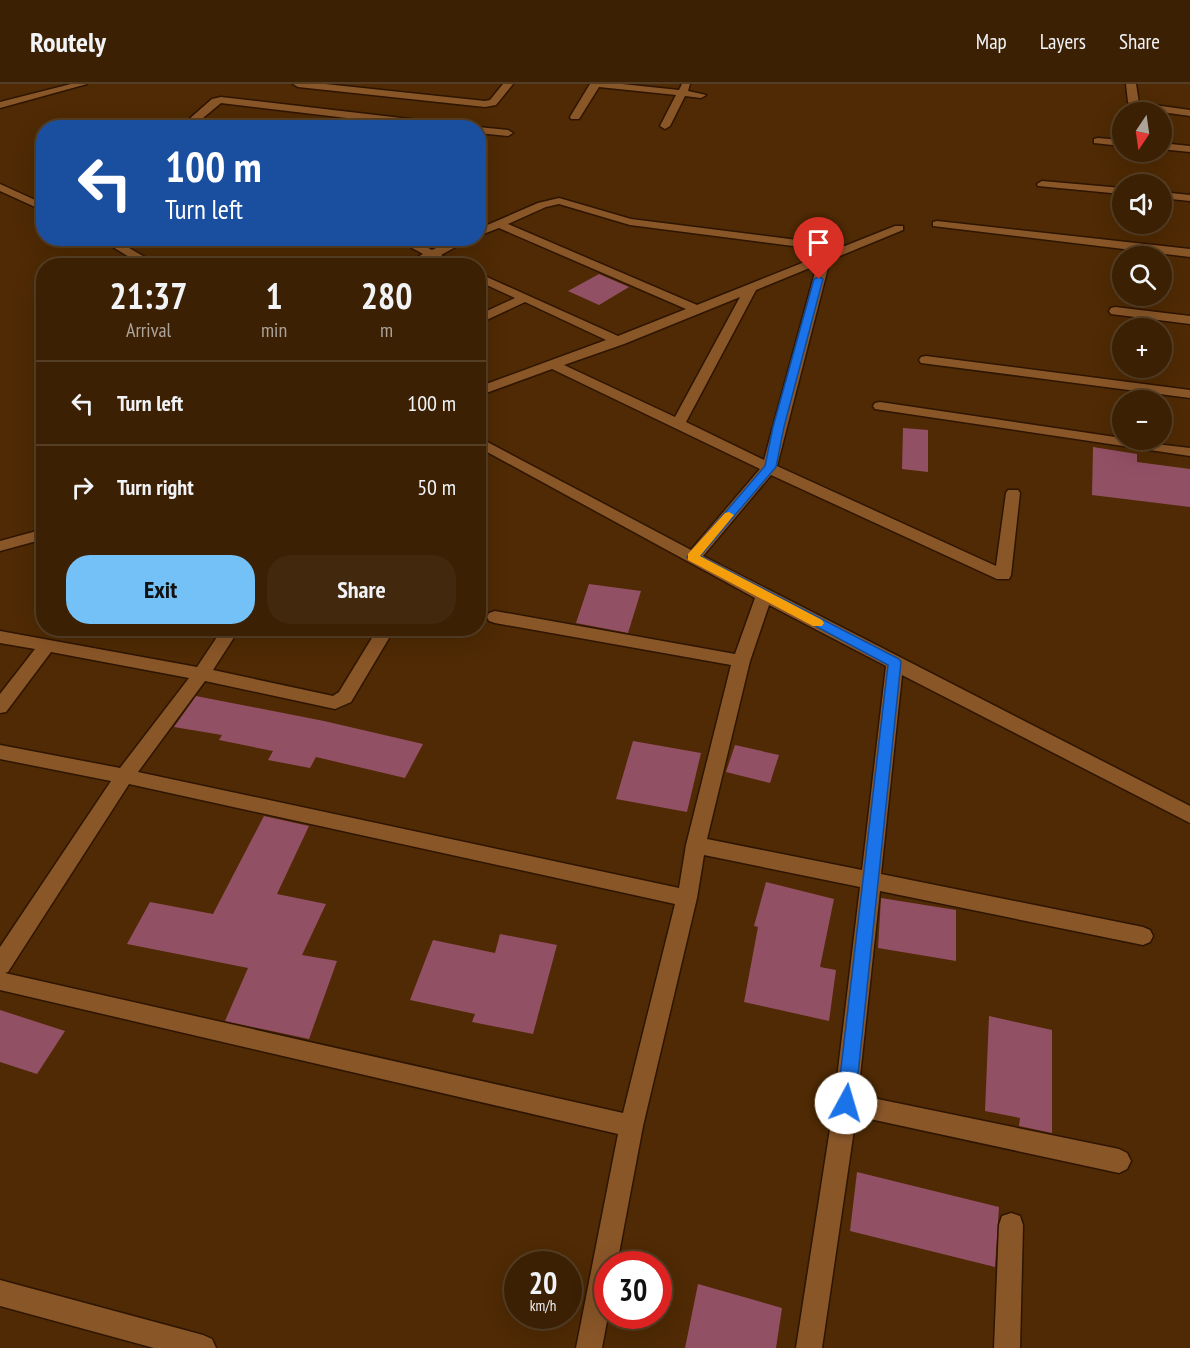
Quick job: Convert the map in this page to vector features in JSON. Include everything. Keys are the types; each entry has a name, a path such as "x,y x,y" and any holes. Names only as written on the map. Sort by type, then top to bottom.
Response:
{"street":[{"path":"0,105 82,84"},
{"path":"298,84 485,104 493,103 508,84"},
{"path":"575,117 596,84 684,88 701,94"},
{"path":"1131,84 1133,102 1136,106 1190,113"},
{"path":"665,126 684,88"},
{"path":"193,120 226,91"},
{"path":"217,100 394,120"},
{"path":"486,131 508,133"},
{"path":"1098,141 1112,142"},
{"path":"1172,147 1190,149"},
{"path":"1042,184 1112,190"},
{"path":"0,187 36,204"},
{"path":"1172,196 1190,198"},
{"path":"486,230 542,205 559,201 630,222 844,249"},
{"path":"499,224 696,309"},
{"path":"936,224 1190,253"},
{"path":"486,389 618,341 898,228"},
{"path":"118,246 139,258"},
{"path":"414,246 438,258"},
{"path":"425,258 450,246"},
{"path":"693,557 770,467 778,427 825,258"},
{"path":"486,280 618,341"},
{"path":"678,422 752,286"},
{"path":"486,316 525,297"},
{"path":"1115,311 1190,320"},
{"path":"926,360 1190,394"},
{"path":"554,365 678,422 796,482 1003,575 1013,493"},
{"path":"880,406 1190,452"},
{"path":"486,445 764,596 1190,815"},
{"path":"0,546 36,536"},
{"path":"589,1348 631,1126 687,898 696,845 741,661 764,596"},
{"path":"495,617 741,661"},
{"path":"0,965 124,776 201,674 227,636"},
{"path":"0,637 338,702 345,698 382,636"},
{"path":"0,707 47,646"},
{"path":"809,1348 846,1103 895,662"},
{"path":"0,752 124,776 687,898"},
{"path":"696,845 1143,936"},
{"path":"0,981 631,1126"},
{"path":"846,1103 1119,1161"},
{"path":"1007,1348 1011,1225"},
{"path":"0,1293 203,1348"}],"building":[{"path":"599,274 629,287 599,305 568,291"},
{"path":"903,428 928,430 928,472 902,469"},
{"path":"1093,447 1137,454 1137,462 1190,469 1190,507 1092,495"},
{"path":"589,584 641,591 628,633 576,623"},
{"path":"196,696 324,721 423,744 405,778 316,757 310,768 268,760 273,751 219,740 222,735 174,727"},
{"path":"633,741 701,753 687,812 616,799"},
{"path":"735,745 779,755 770,783 726,772"},
{"path":"264,816 309,826 277,894 326,904 302,955 337,961 309,1039 225,1021 248,968 127,944 150,902 213,914"},
{"path":"766,882 834,899 820,967 836,970 829,1021 744,1002 758,927 754,926"},
{"path":"881,898 956,910 956,961 878,948"},
{"path":"500,934 557,945 533,1034 472,1022 475,1014 410,1000 433,940 495,953"},
{"path":"0,1010 65,1031 37,1074 0,1062"},
{"path":"989,1016 1052,1030 1052,1133 1019,1126 1020,1118 985,1111"},
{"path":"857,1172 999,1207 995,1267 850,1231"},
{"path":"698,1284 782,1308 776,1348 685,1348"}],"slow traffic":[{"path":"729,515 693,557 818,623"}],"route":[{"path":"819,279 778,427 770,467 693,557 764,596 895,662 846,1103"}]}
